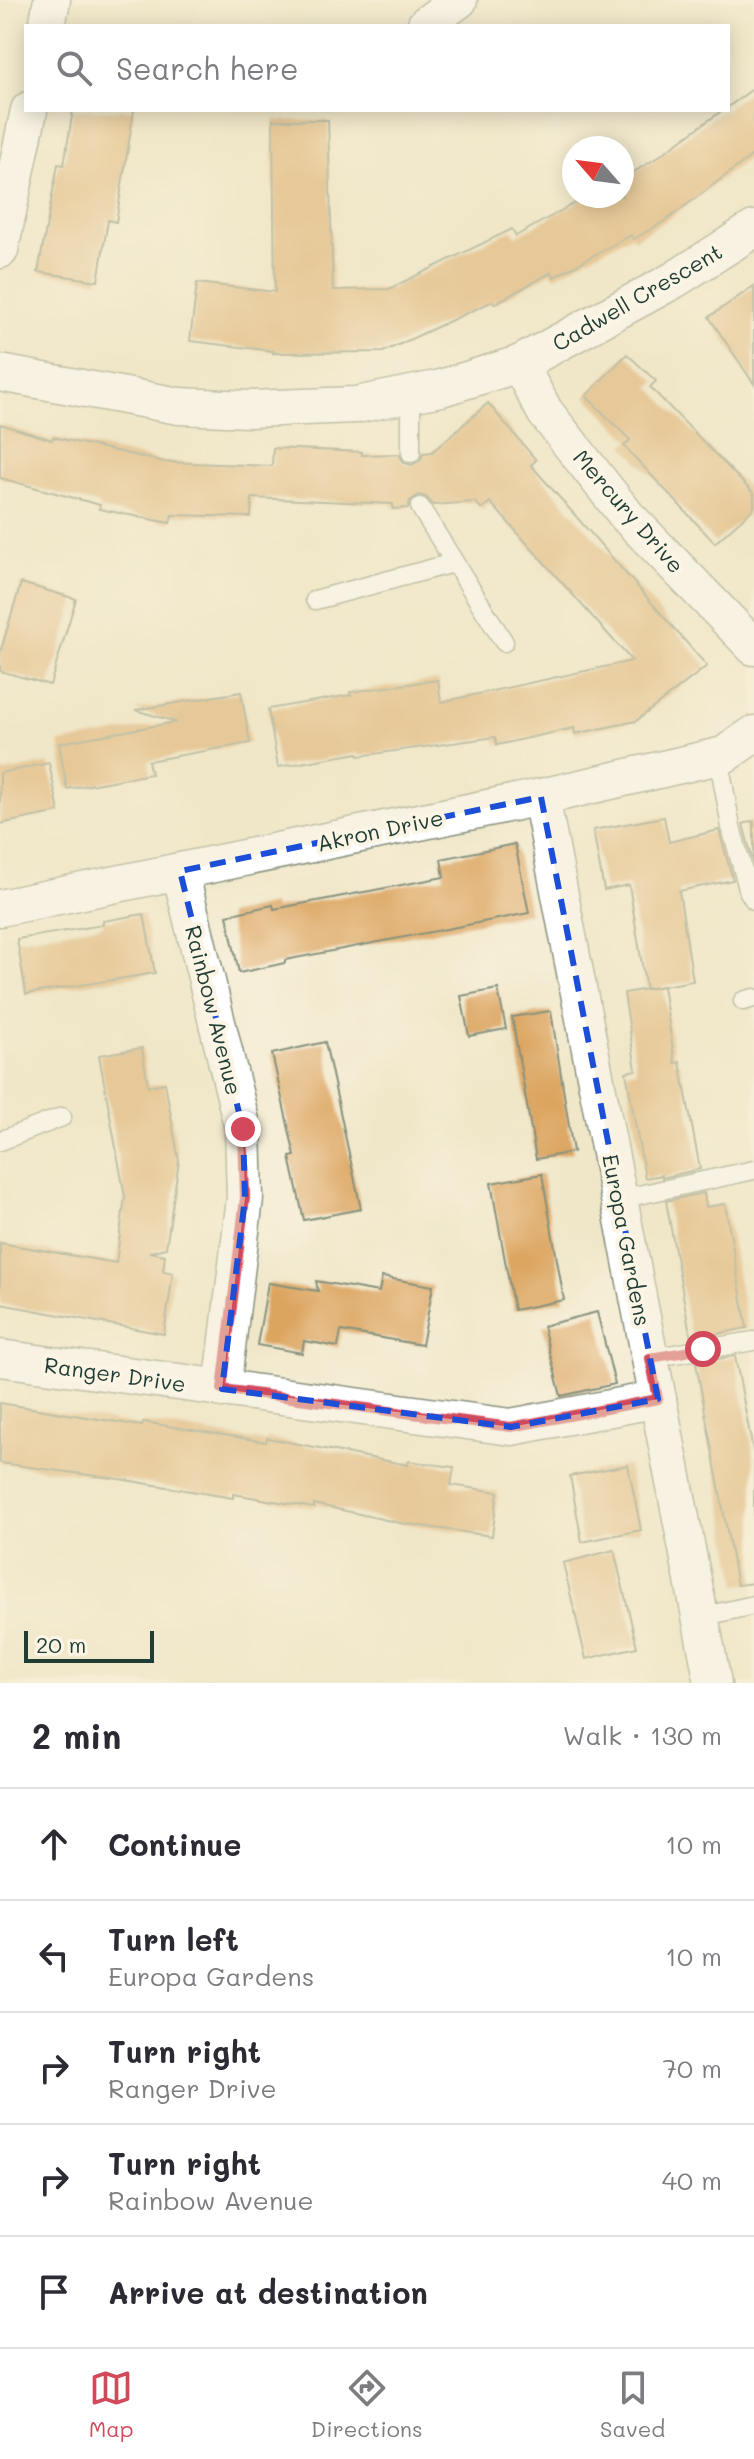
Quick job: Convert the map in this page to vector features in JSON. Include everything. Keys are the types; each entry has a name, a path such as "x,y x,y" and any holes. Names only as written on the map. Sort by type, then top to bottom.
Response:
{"street":[{"path":"47,24 52,0"},
{"path":"426,24 459,0"},
{"path":"0,250 29,112"},
{"name":"Cadwell Crescent","path":"0,373 179,406 250,409 356,405 441,388 519,364 674,280 754,229"},
{"name":"Mercury Drive","path":"519,364 545,412 627,516 754,647"},
{"name":"Akron Drive","path":"0,908 541,797 724,755 754,734"},
{"name":"Europa Gardens","path":"541,797 713,1683"},
{"name":"Rainbow Avenue","path":"180,871 243,1129 245,1198 222,1389"},
{"name":"Ranger Drive","path":"0,1358 511,1427 658,1399"}],"lane":[{"path":"411,394 411,453"},
{"path":"420,507 504,642"},
{"path":"315,600 453,563"},
{"path":"718,755 731,827 754,900"},
{"path":"0,1141 62,1117"},
{"path":"620,1199 754,1170"},
{"path":"650,1358 754,1341"},
{"path":"700,1617 754,1605"}],"highlighted area":[{"path":"541,797 658,1399 511,1427 222,1389 245,1198 243,1129 180,871"}],"building":[{"path":"754,88 754,154 668,219 634,239 631,235 554,277 552,272 494,304 493,301 383,352 273,353 190,341 197,283 275,292 273,120 328,120 333,290 389,289 512,229 516,236 566,208 634,208 634,172 720,112 730,112 730,106"},
{"path":"73,112 134,112 116,222 108,220 98,281 38,272 58,164 64,165"},
{"path":"754,286 754,384 709,317"},
{"path":"627,354 656,381 650,387 754,494 754,508 715,543 624,446 630,440 586,396"},
{"path":"488,403 536,460 531,465 707,666 636,721 575,734 574,728 497,745 495,737 359,756 358,753 278,767 268,709 351,695 350,692 438,680 441,702 632,661 490,502 482,509 475,502 433,505 426,497 419,495 410,501 408,508 393,509 393,504 252,498 251,517 172,515 170,523 99,509 100,505 0,478 0,424 52,440 53,437 165,462 272,466 273,448 362,452 362,455 399,454 404,463 412,465 421,460 423,453 432,452"},
{"path":"21,583 76,599 50,685 0,671 0,653"},
{"path":"241,692 250,743 148,761 151,774 67,789 59,743 176,722 135,710"},
{"path":"49,763 59,812 0,824 0,773"},
{"path":"664,817 669,842 719,830 733,880 679,891 693,981 646,989 629,885 604,890 593,830"},
{"path":"754,821 754,865 743,824"},
{"path":"515,844 529,913 285,960 285,963 239,973 227,915 444,877 441,859"},
{"path":"144,914 155,973 26,994 17,939 103,925 103,921"},
{"path":"663,986 675,1063 680,1062 700,1169 662,1178 662,1175 645,1178 626,1072 636,1070 624,993"},
{"path":"498,989 506,1029 469,1036 461,996"},
{"path":"551,1011 573,1152 536,1159 512,1017"},
{"path":"325,1042 361,1209 304,1220 290,1157 295,1156 272,1054"},
{"path":"142,1048 148,1086 165,1083 179,1161 166,1248 149,1252 165,1255 163,1271 173,1273 164,1334 0,1304 0,1243 116,1263 125,1197 99,1055"},
{"path":"542,1174 564,1300 514,1310 491,1183"},
{"path":"704,1193 706,1207 725,1204 747,1328 691,1339 666,1201"},
{"path":"382,1277 433,1286 422,1345 341,1331 338,1347 304,1341 302,1353 257,1345 268,1283 318,1291 316,1281 379,1292"},
{"path":"597,1312 615,1384 561,1396 543,1326"},
{"path":"735,1356 754,1456 754,1583 737,1585 696,1363"},
{"path":"0,1403 142,1426 143,1422 266,1442 267,1438 408,1465 409,1461 454,1467 451,1485 498,1492 492,1536 400,1523 314,1504 314,1508 233,1494 233,1498 0,1463"},
{"path":"628,1465 641,1530 582,1542 570,1476"},
{"path":"614,1550 637,1647 586,1659 563,1563"}],"route":[{"path":"243,1129 245,1198 222,1389 511,1427 658,1399 650,1358 703,1349"}]}
